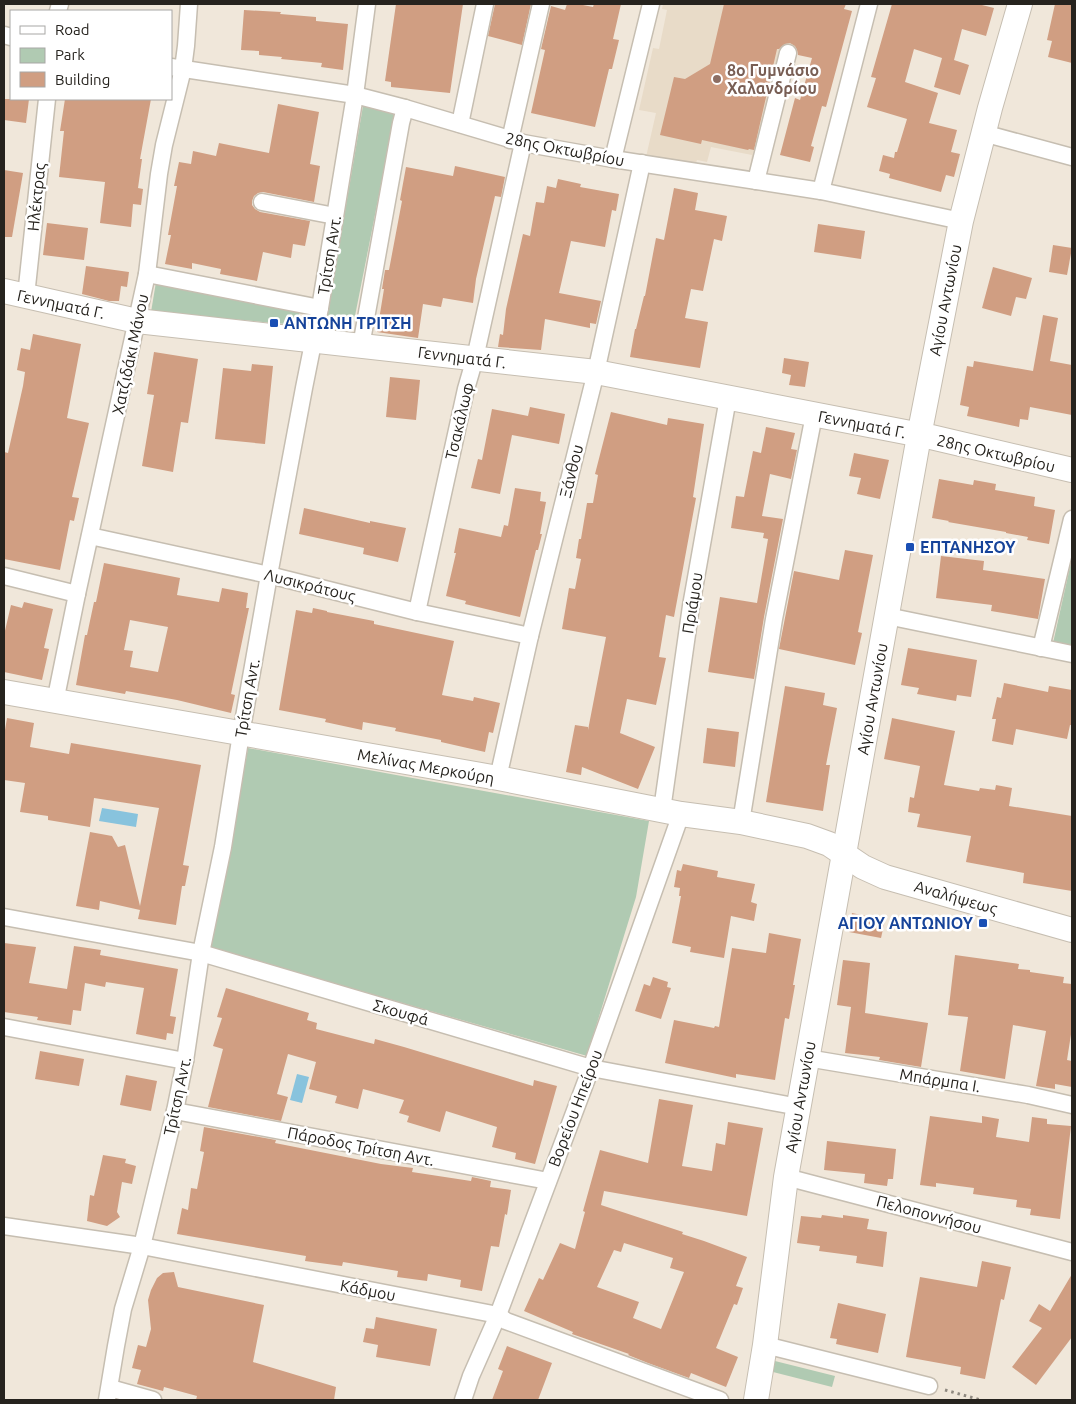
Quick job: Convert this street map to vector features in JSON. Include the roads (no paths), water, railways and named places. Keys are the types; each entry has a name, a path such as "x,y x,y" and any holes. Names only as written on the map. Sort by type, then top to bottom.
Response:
{"street":[{"name":"Χατζιδάκι Μάνου","path":"172,98 177,68 186,46 189,4"},
{"name":"Τρίτση Αντ.","path":"153,1400 109,1394 116,1346 123,1309 142,1246 175,1111 185,1061 201,953 223,847 269,574 320,308 355,95 366,4"},
{"path":"460,124 485,4"},
{"name":"Τσακάλωφ","path":"417,612 466,389 475,358 541,4"},
{"path":"613,159 651,4"},
{"path":"821,191 869,4"},
{"name":"Αγίου Αντωνίου","path":"756,1400 765,1345 786,1177 919,436 961,221 983,132 1020,4"},
{"path":"756,181 788,54"},
{"name":"28ης Οκτωβρίου","path":"177,68 355,95 516,141 613,159 821,191 961,221"},
{"name":"Ηλέκτρας","path":"15,293 46,100"},
{"name":"Χατζιδάκι Μάνου","path":"55,702 147,274 159,174 172,100"},
{"path":"361,346 405,108"},
{"path":"983,132 1072,157"},
{"name":"Ξάνθου","path":"498,778 530,636 596,372 642,163"},
{"path":"262,202 335,216"},
{"path":"147,274 320,308"},
{"name":"Γεννηματά Γ.","path":"15,293 137,321 596,372 919,436"},
{"name":"Πριάμου","path":"671,812 691,606 728,398"},
{"path":"741,822 774,619 814,415"},
{"name":"28ης Οκτωβρίου","path":"919,436 1072,470"},
{"path":"1041,648 1072,519"},
{"name":"Λυσικράτους","path":"90,536 269,574 417,612 530,636"},
{"path":"4,576 77,594"},
{"path":"887,616 1072,654"},
{"name":"Μελίνας Μερκούρη","path":"4,692 498,778 671,812 741,822 818,839 844,854"},
{"name":"Βορείου Ηπείρου","path":"464,1400 474,1368 498,1315 590,1068 671,812"},
{"name":"Αναλήψεως","path":"844,854 869,870 885,876 1072,930"},
{"name":"Σκουφά","path":"4,917 201,953 590,1068 799,1107"},
{"path":"4,1027 185,1061"},
{"name":"Μπάρμπα Ι.","path":"807,1058 1028,1095 1072,1105"},
{"name":"Πάροδος Τρίτση Αντ.","path":"175,1111 548,1181"},
{"name":"Πελοποννήσου","path":"786,1177 1072,1252"},
{"name":"Κάδμου","path":"4,1226 142,1246 498,1315 506,1321 720,1400"},
{"path":"765,1345 928,1386"}],"water":[{"path":"102,808 138,814 136,827 99,821"},
{"path":"297,1074 309,1077 302,1103 290,1100"}],"place":[{"name":"8ο Γυμνάσιο Χαλανδρίου","path":"717,79"},
{"name":"ΑΝΤΩΝΗ ΤΡΙΤΣΗ","path":"274,323"},
{"name":"ΕΠΤΑΝΗΣΟΥ","path":"910,547"},
{"name":"ΑΓΙΟΥ ΑΝΤΩΝΙΟΥ","path":"983,923"}]}
